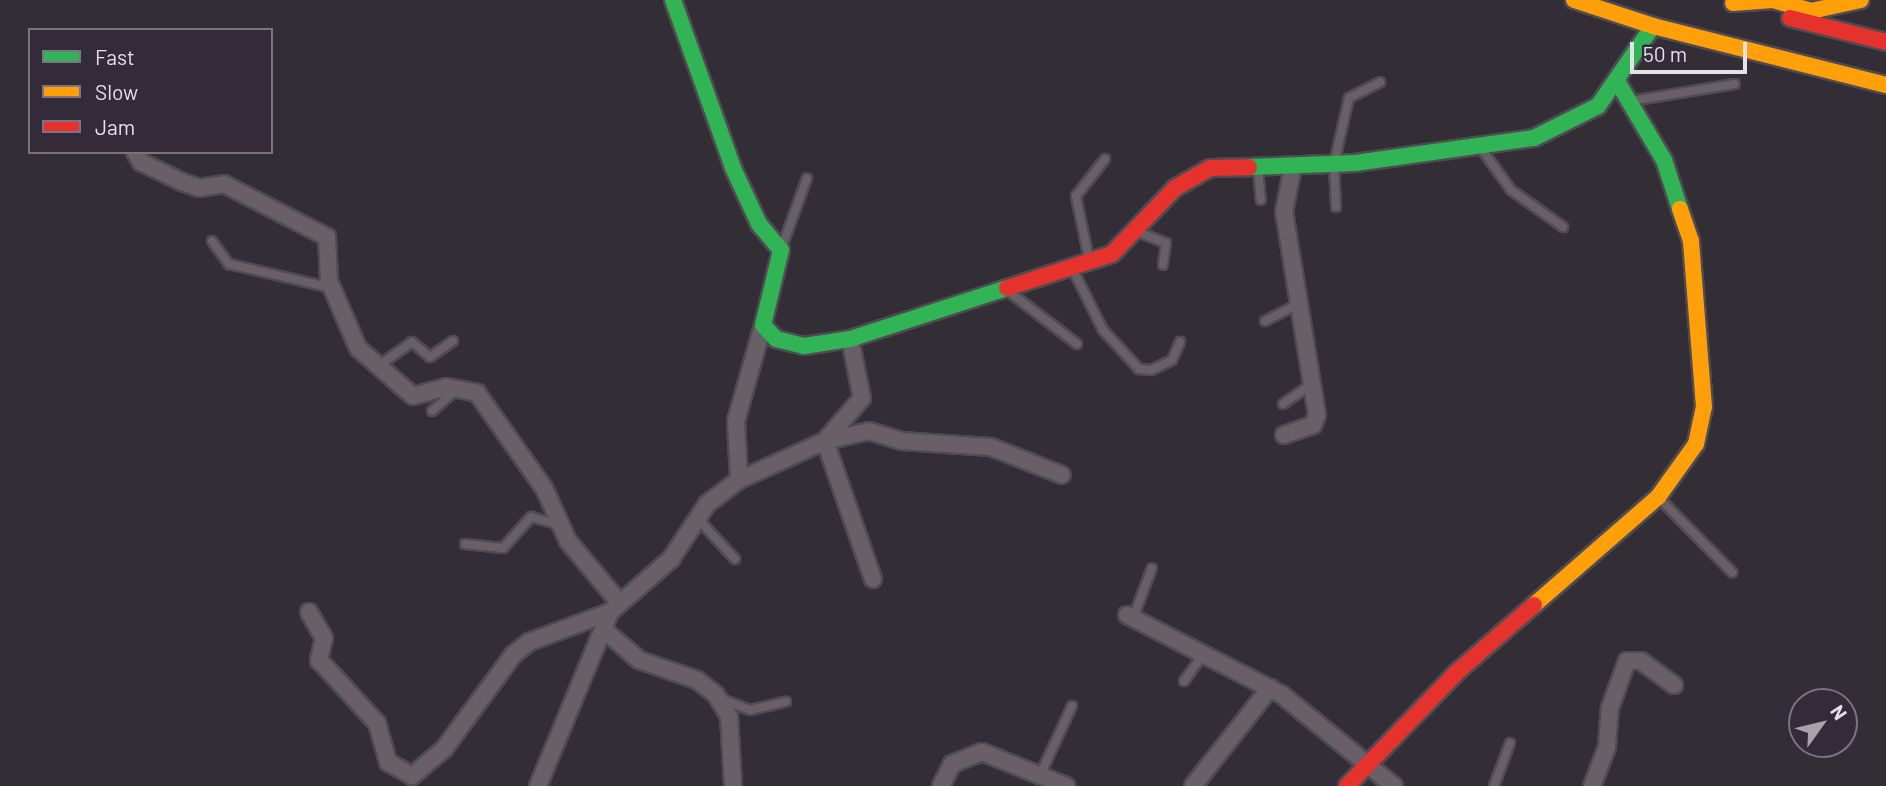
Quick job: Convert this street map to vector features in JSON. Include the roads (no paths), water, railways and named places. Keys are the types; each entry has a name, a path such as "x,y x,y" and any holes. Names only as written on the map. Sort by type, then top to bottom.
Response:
{"main road":[{"path":"673,0 733,168 759,224 781,250 763,325 776,339 804,346 850,339 1008,291 1112,254 1191,176 1222,166 1334,164 1534,138 1576,121 1604,100 1653,26"},
{"path":"1574,0 1653,26 1886,85"},
{"path":"1729,1 1773,1 1811,11 1861,0"},
{"path":"1729,1 1886,42"},
{"path":"1348,786 1365,763 1457,672 1658,496 1682,470 1696,444 1704,407 1702,340 1683,208 1664,160 1617,81"}],"street":[{"path":"136,154 141,162 182,182 198,188 224,184 321,232 331,243 327,272 358,348 413,396 459,387 477,393 501,420 552,502 558,524 614,606"},
{"path":"1284,435 1316,421 1284,212 1293,166"},
{"path":"739,480 736,421 763,325"},
{"path":"825,441 849,419 862,398 850,339"},
{"path":"309,612 324,638 319,660 377,723 388,762 412,776 444,749 513,655 528,642 614,606 670,559 697,518 739,480 825,441 869,431 901,441 945,440 1023,456 1062,475"},
{"path":"825,441 873,579"},
{"path":"538,786 614,606"},
{"path":"1130,617 1270,688 1394,786"},
{"path":"604,630 639,660 697,680 716,695 729,716 733,786"},
{"path":"1592,786 1607,747 1610,708 1627,661 1641,661 1674,685"},
{"path":"1193,786 1270,688"},
{"path":"941,786 952,764 969,753 1041,773 1066,786"}],"lane":[{"path":"1336,207 1334,164 1349,98 1380,82"},
{"path":"1628,101 1735,84"},
{"path":"1480,147 1511,190 1563,227"},
{"path":"1090,262 1076,196 1105,159"},
{"path":"1258,165 1261,200"},
{"path":"781,250 807,178"},
{"path":"1136,231 1166,243 1163,265"},
{"path":"212,241 229,264 325,284 335,293"},
{"path":"1072,268 1103,330 1139,369 1151,370 1172,360 1180,342"},
{"path":"1008,291 1077,344"},
{"path":"1265,321 1299,304"},
{"path":"377,367 412,342 430,357 453,341"},
{"path":"1283,404 1312,384"},
{"path":"432,411 459,387"},
{"path":"1658,496 1732,572"},
{"path":"466,544 503,548 531,517 558,524"},
{"path":"697,518 735,559"},
{"path":"1130,617 1153,568"},
{"path":"1184,681 1204,653"},
{"path":"716,695 739,709 786,702"},
{"path":"1041,773 1072,706"},
{"path":"1494,786 1510,743"}]}
